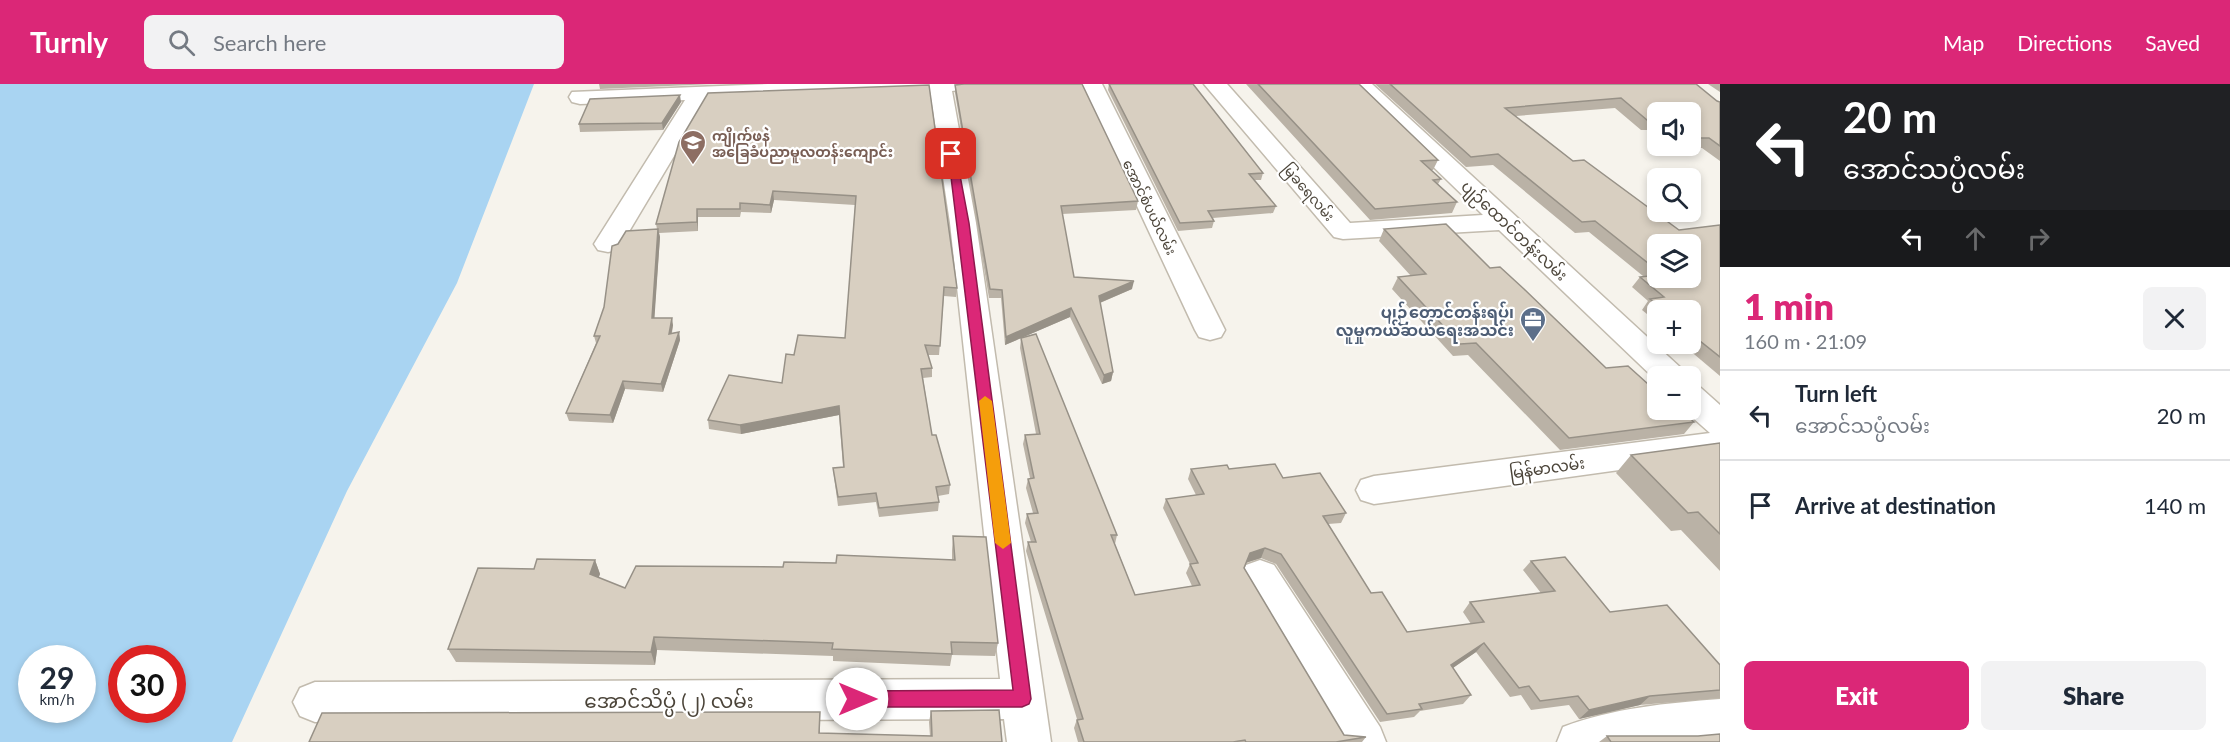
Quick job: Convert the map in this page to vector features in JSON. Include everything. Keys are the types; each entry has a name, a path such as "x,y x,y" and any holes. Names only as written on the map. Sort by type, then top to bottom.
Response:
{"street":[{"path":"580,97 959,84"},
{"name":"အောင်စံပယ်လမ်း","path":"1090,84 1210,330"},
{"name":"မြခရေလမ်း","path":"1215,84 1343,231 1506,222"},
{"name":"ပျဉ်ထောင်တန်းလမ်း","path":"1359,84 1659,366"},
{"path":"940,85 963,223 1029,742"},
{"path":"608,244 701,92"},
{"path":"1701,406 1720,424"},
{"name":"မြန်မာလမ်း","path":"1374,490 1720,444"},
{"path":"1260,576 1364,742"},
{"name":"အောင်သိပ္ပံ (၂) လမ်း","path":"315,702 1022,699"},
{"path":"1579,742 1670,723 1720,719"}],"water":[{"path":"0,84 534,84 457,283 347,491 232,742 0,742"}],"building":[{"path":"1082,84 1138,201 1061,206 1074,277 1134,281 1099,296 1113,372 1104,375 1071,308 1006,337 1002,290 990,289 955,85"},
{"path":"1109,84 1193,84 1263,173 1249,174 1276,206 1208,211 1214,221 1180,223"},
{"path":"1258,84 1359,84 1438,160 1421,161 1441,179 1433,180 1457,202 1375,209"},
{"path":"1390,84 1696,84 1720,102 1720,146 1709,138 1701,138 1701,102 1647,102 1647,120 1621,98 1505,108 1573,161 1584,160 1647,206 1647,222 1668,222 1679,230 1720,225 1720,357 1701,342 1701,300 1650,299 1664,297 1653,288 1701,288 1701,234 1647,234 1647,262 1595,221 1582,222 1498,154 1471,157"},
{"path":"929,85 957,288 944,287 940,346 925,345 932,368 921,369 932,435 936,435 950,485 936,487 939,502 879,508 876,493 838,497 833,468 844,467 839,406 740,425 708,420 729,375 782,383 786,354 794,355 798,335 845,338 856,196 773,191 770,205 740,203 740,209 697,209 697,222 656,224 679,142 708,93"},
{"path":"680,95 662,123 579,124 590,99"},
{"path":"1446,224 1490,268 1500,267 1606,368 1628,366 1647,383 1647,420 1692,420 1694,422 1569,438 1476,343 1460,344 1398,277 1426,274 1384,229"},
{"path":"658,229 652,318 672,318 669,334 679,332 661,384 623,381 610,415 566,413 600,336 594,336 604,307 612,246 618,244 626,231"},
{"path":"1647,276 1647,283 1640,277"},
{"path":"1036,334 1117,535 1111,535 1135,595 1200,585 1190,564 1198,563 1166,499 1204,494 1191,469 1227,465 1229,469 1275,464 1283,478 1320,473 1346,513 1323,516 1371,593 1382,592 1407,632 1484,622 1470,602 1555,591 1531,561 1565,557 1610,612 1667,605 1720,665 1720,690 1650,696 1589,710 1578,696 1540,701 1529,686 1519,688 1484,643 1451,665 1471,695 1419,704 1422,709 1387,714 1281,554 1265,548 1250,553 1244,568 1344,735 1366,737 1336,742 1246,742 1245,740 1233,742 1084,742 1077,720 1083,719 1028,542 1036,542 1027,514 1038,513 1028,479 1034,478 1025,435 1040,434 1021,338"},
{"path":"1720,443 1720,534 1698,512 1688,513 1631,455"},
{"path":"953,536 986,537 998,643 951,642 952,654 832,649 833,643 654,637 651,652 448,649 478,568 534,569 537,559 595,560 590,574 625,588 636,566 783,567 784,562 836,563 837,555 955,560"},
{"path":"999,710 1002,742 309,742 322,713 820,712 819,733 932,736 931,711"},
{"path":"1720,734 1720,742 1611,742 1607,736 1698,736"}],"slow traffic":[{"path":"985,401 1003,543"}],"place":[{"name":"ကျိုက်ဖနဲ အခြေခံပညာမူလတန်းကျောင်း","path":"693,166"},
{"name":"ပျဉ်တောင်တန်းရပ်၊ လူမှုကယ်ဆယ်ရေးအသင်း","path":"1533,343"}],"route":[{"path":"857,699 1022,699 963,223 951,154"}]}
